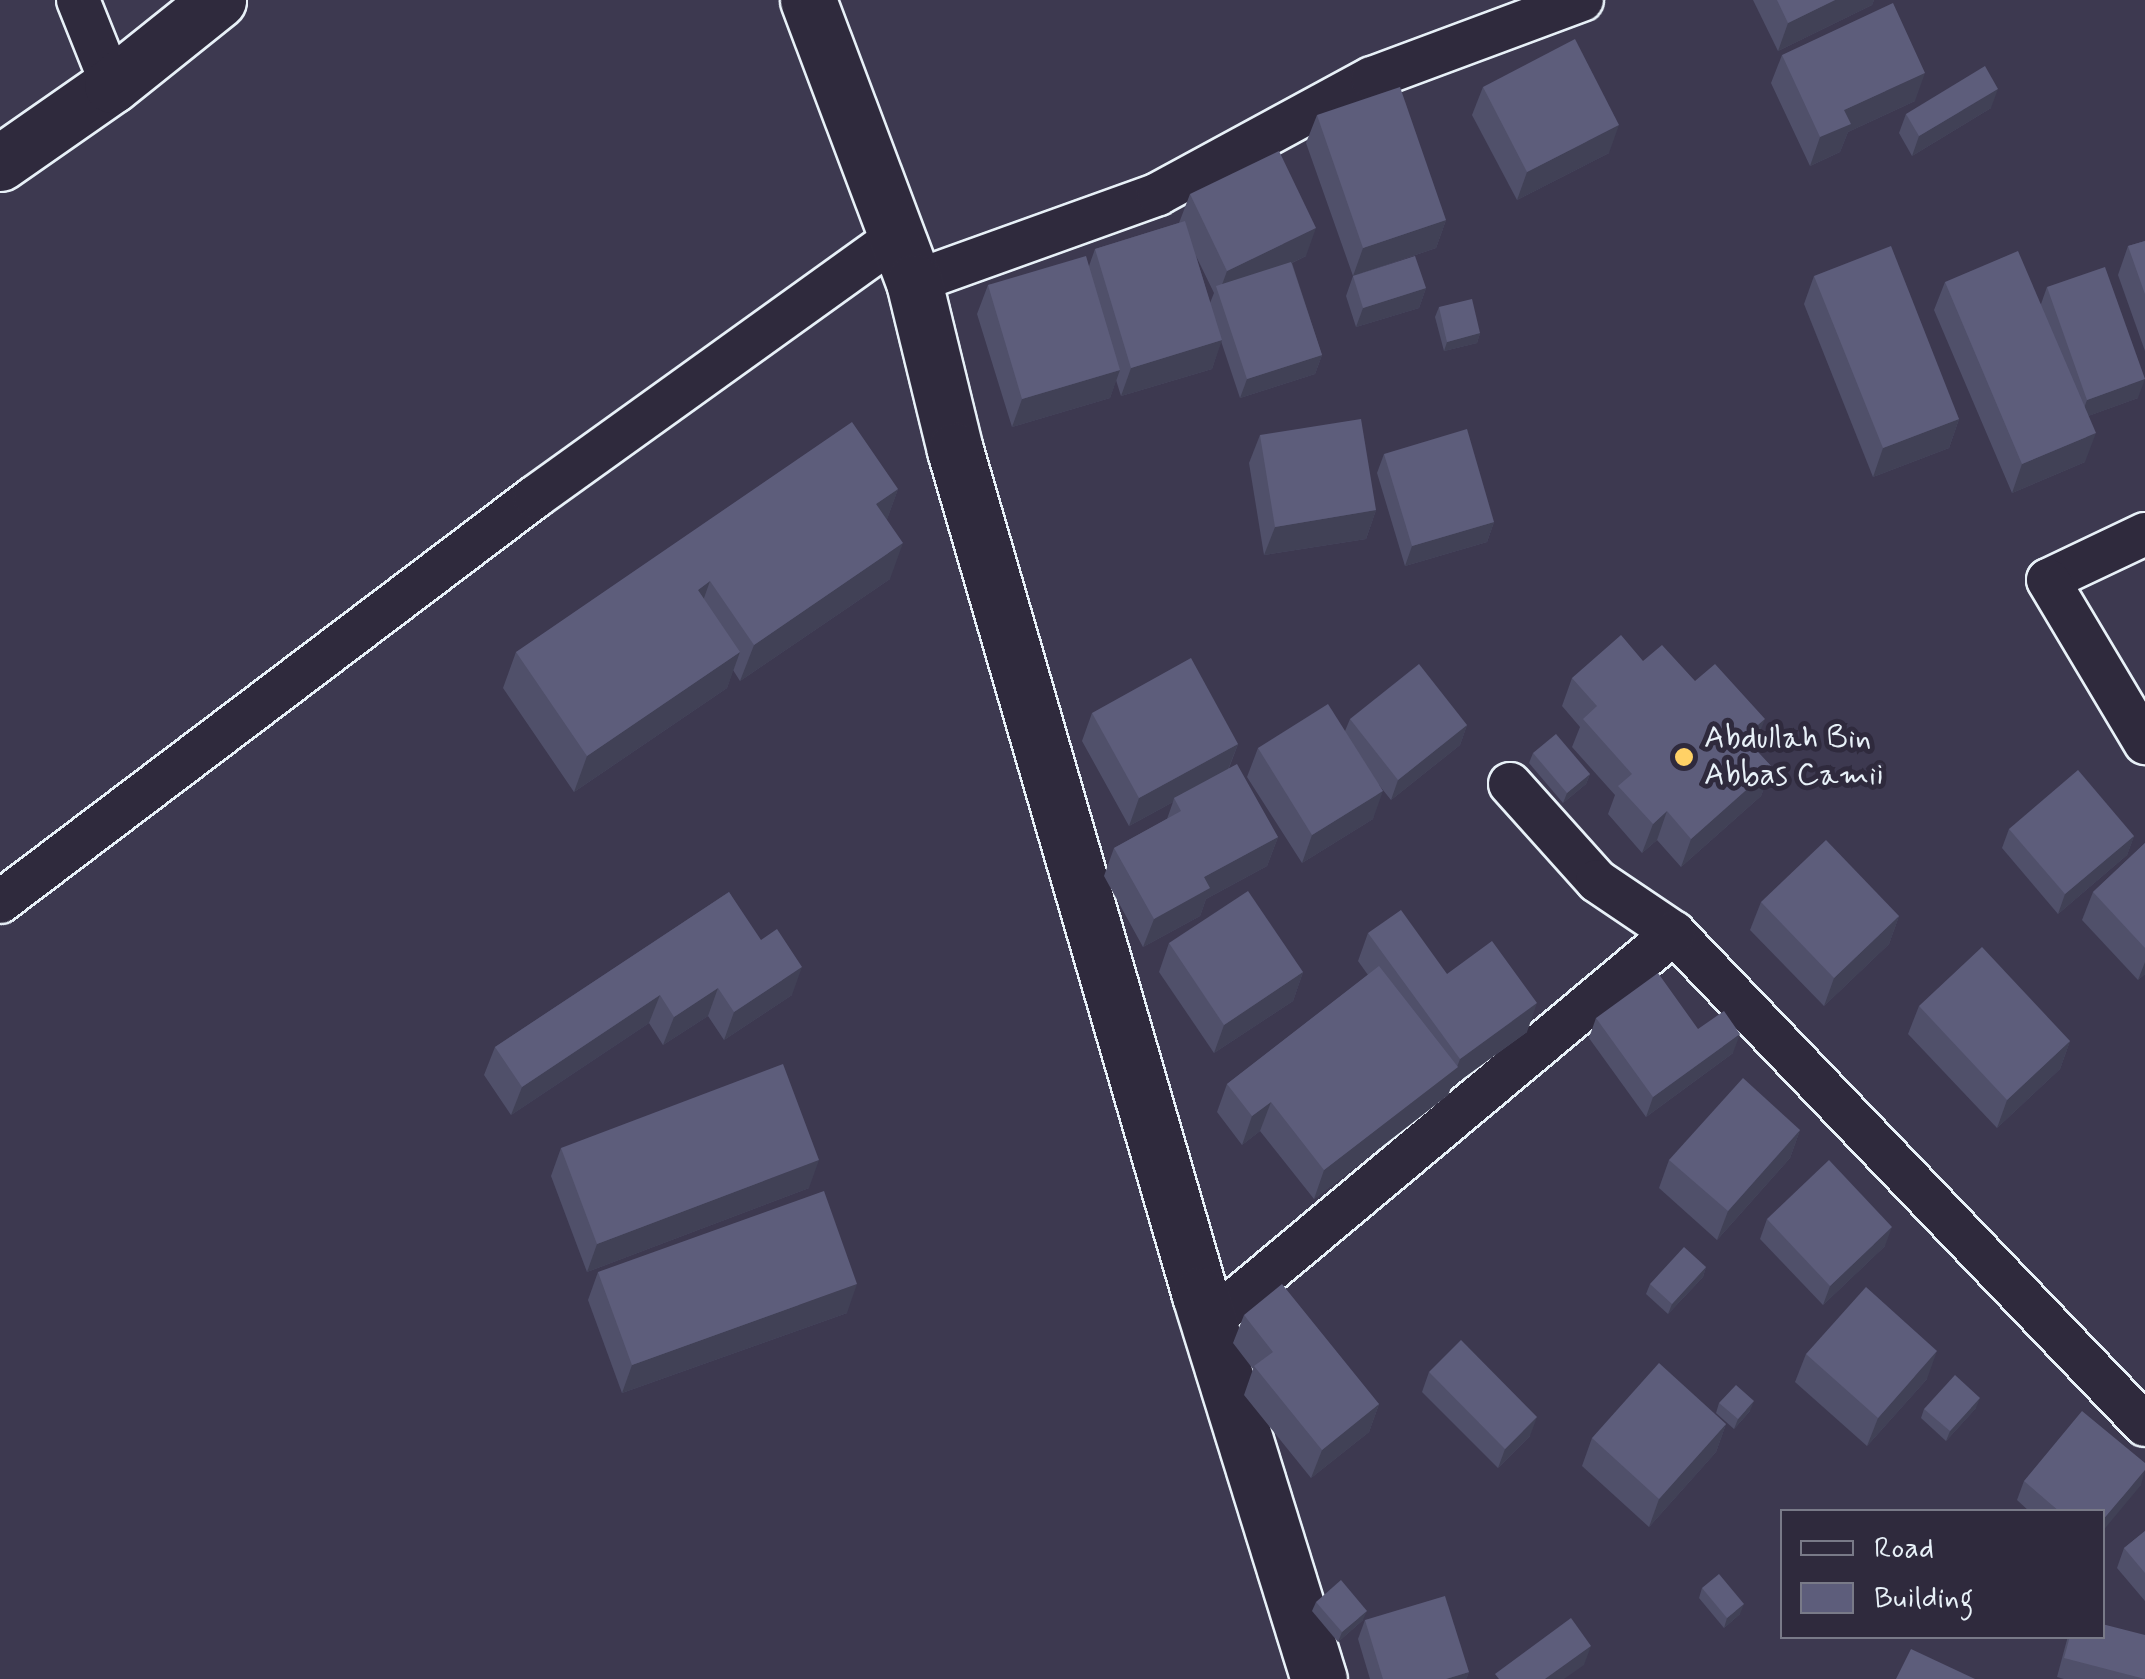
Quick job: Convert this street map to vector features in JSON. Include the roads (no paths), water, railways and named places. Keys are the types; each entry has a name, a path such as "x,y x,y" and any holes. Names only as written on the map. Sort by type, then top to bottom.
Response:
{"street":[{"path":"78,0 112,85"},
{"path":"0,162 112,85 218,0"},
{"path":"808,0 903,261 1208,1323 1320,1679"},
{"path":"0,902 520,508 903,261 1158,194 1372,78 1582,0"},
{"path":"2145,534 2048,580 2145,743"},
{"path":"1510,784 1596,881 1674,933 2145,1426"},
{"path":"1208,1323 1674,933"}],"place":[{"name":"Abdullah Bin Abbas Camii","path":"1684,757"}]}
